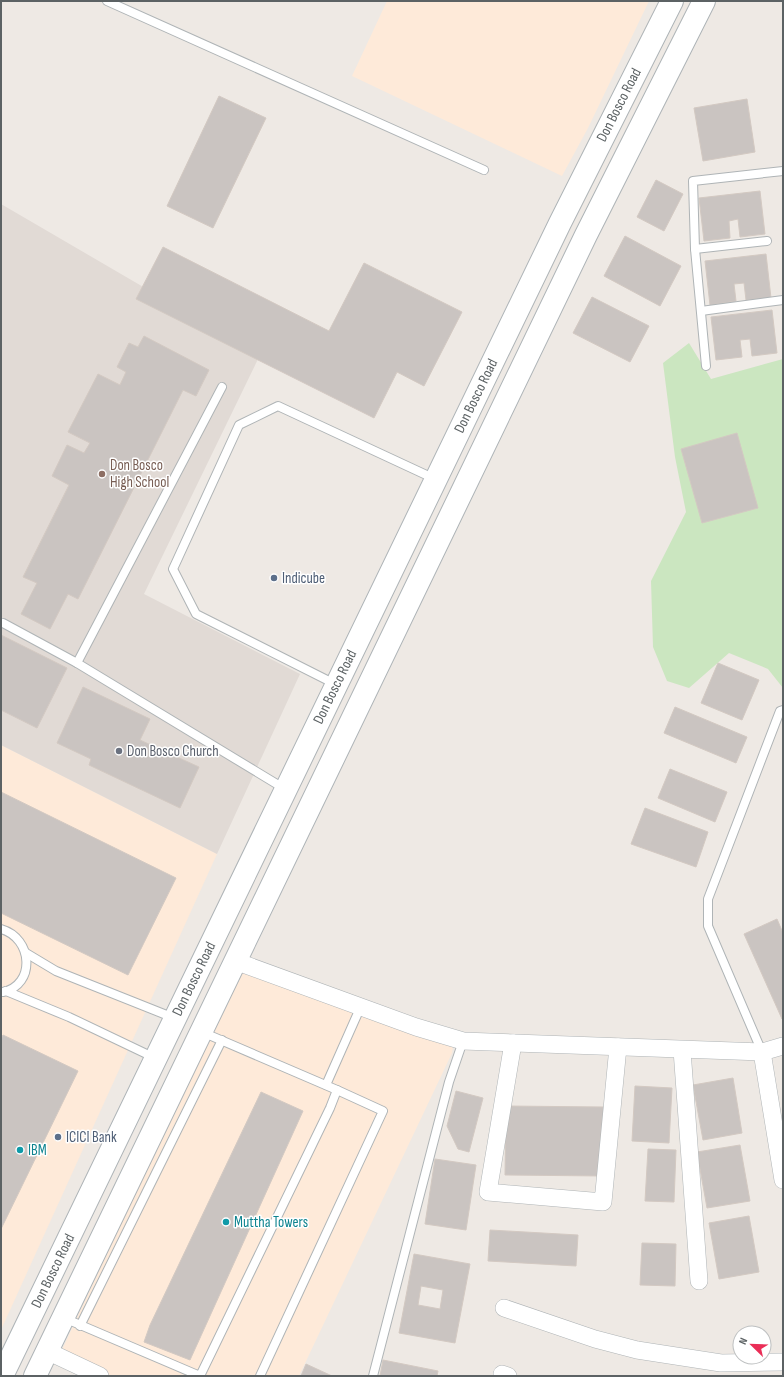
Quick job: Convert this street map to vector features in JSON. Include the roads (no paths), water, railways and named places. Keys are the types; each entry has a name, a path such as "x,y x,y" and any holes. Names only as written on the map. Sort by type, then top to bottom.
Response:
{"main road":[{"name":"Don Bosco Road","path":"2,1376 560,223 672,1"},
{"name":"Don Bosco Road","path":"36,1376 47,1351 72,1322 202,1031 235,961 586,235 704,1"}],"street":[{"path":"235,961 416,1027 464,1042 762,1052 783,1046"},
{"path":"513,1043 488,1192 603,1202 618,1047"},
{"path":"682,1050 698,1281"},
{"path":"762,1052 783,1180"},
{"path":"504,1308 595,1339 637,1350 721,1363 783,1362"},
{"path":"47,1351 100,1376"}],"lane":[{"path":"107,1 484,170"},
{"path":"706,366 695,249 693,181 783,171"},
{"path":"695,249 767,241"},
{"path":"701,311 783,300"},
{"path":"77,663 222,387"},
{"path":"336,685 196,614 173,569 239,425 278,406 436,480"},
{"path":"3,622 77,663 286,789"},
{"path":"762,1052 708,926 708,899 780,711 783,710"},
{"path":"1,929 13,934 22,943 26,953 26,968 22,978 14,986 3,992"},
{"path":"26,953 56,971 175,1019"},
{"path":"3,992 69,1017 156,1058"},
{"path":"326,1086 361,1006"},
{"path":"202,1031 383,1111 260,1376"},
{"path":"222,1040 72,1322 200,1376 330,1108 337,1090"},
{"path":"373,1376 449,1082 464,1042"}],"place":[{"name":"Don Bosco High School","path":"102,474"},
{"name":"Indicube","path":"274,578"},
{"name":"Don Bosco Church","path":"119,751"},
{"name":"ICICI Bank","path":"58,1137"},
{"name":"IBM","path":"20,1150"},
{"name":"Muttha Towers","path":"226,1222"}]}
